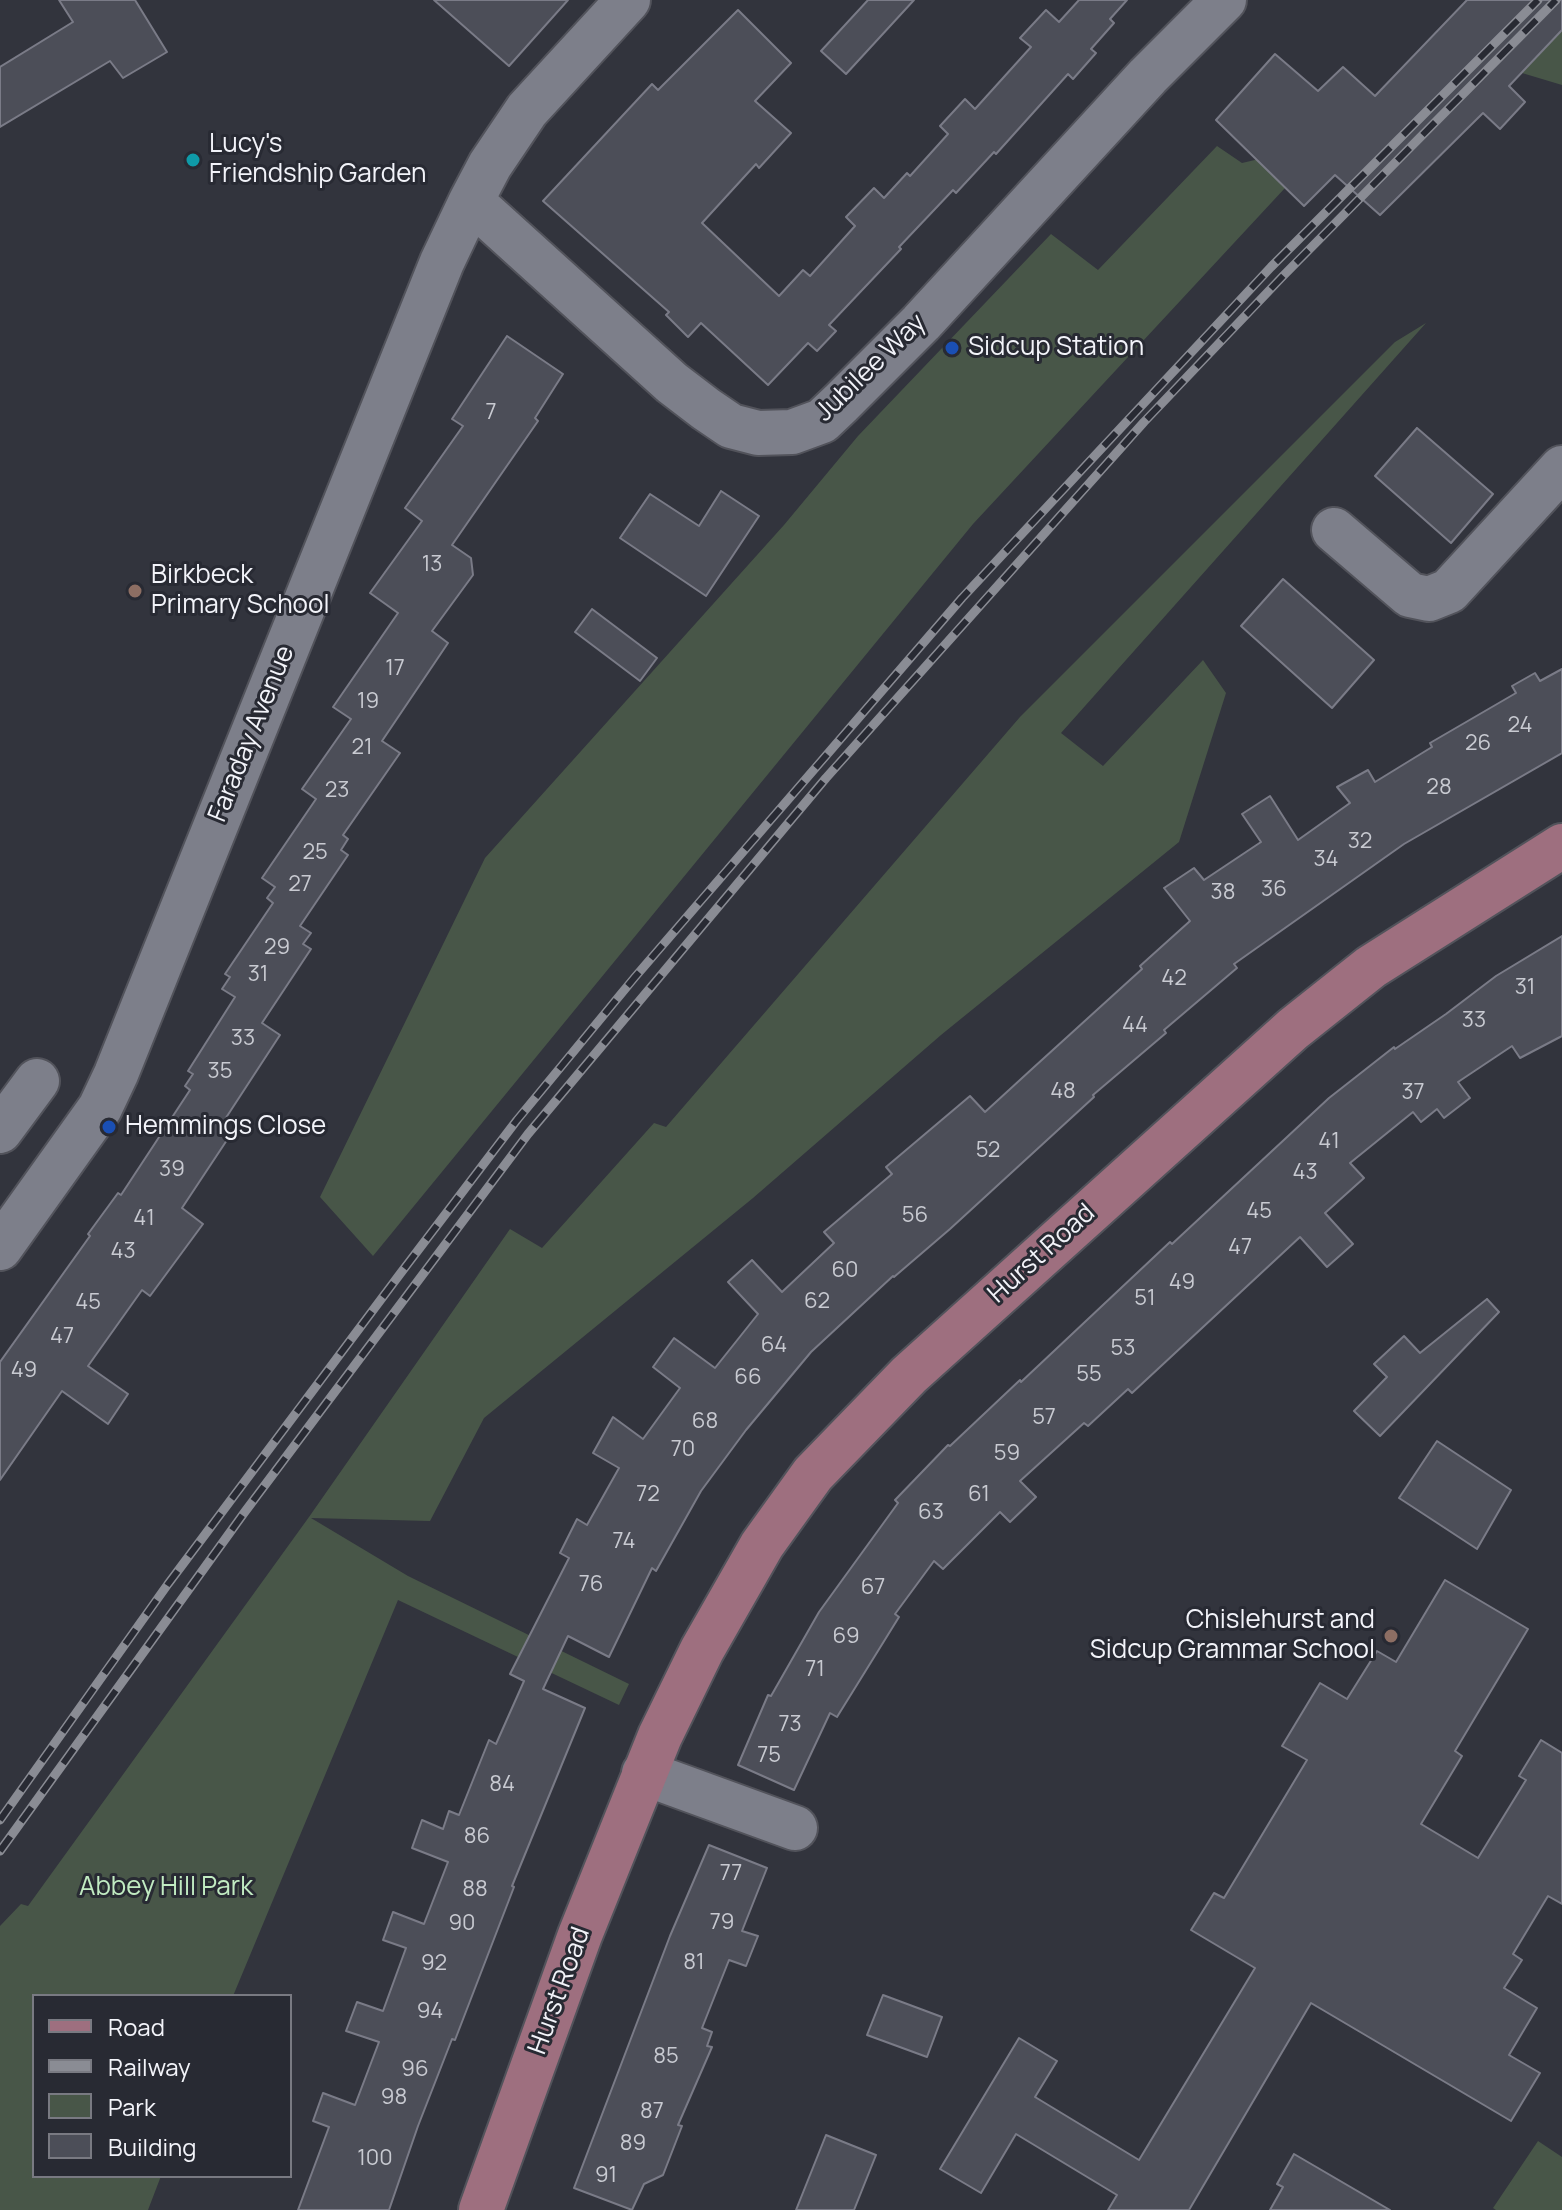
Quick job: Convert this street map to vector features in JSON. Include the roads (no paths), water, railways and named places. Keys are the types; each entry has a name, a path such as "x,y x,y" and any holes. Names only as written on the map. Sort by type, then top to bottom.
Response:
{"main road":[{"name":"Hurst Road","path":"481,2210 580,1935 644,1773 702,1650 762,1545 813,1474 881,1403 1208,1104 1352,980 1562,846"}],"street":[{"name":"Faraday Avenue","path":"0,1248 100,1108 116,1074 436,276 471,201 490,165 527,110 628,0"},
{"name":"Jubilee Way","path":"471,201 672,383 706,409 731,426 758,433 792,432 822,421 921,323 1148,76 1224,0"},
{"path":"1334,530 1410,595 1429,599 1449,591 1562,468"},
{"path":"0,1131 37,1081"},
{"path":"644,1773 795,1828"}],"railway":[{"path":"0,1820 168,1584 400,1274 517,1120 635,977 962,598 1271,267 1538,0"},
{"path":"0,1851 244,1513 528,1134 826,778 1144,422 1283,276 1556,0"}],"place":[{"name":"Lucy's Friendship Garden","path":"193,160"},
{"name":"Sidcup Station","path":"952,348"},
{"name":"Birkbeck Primary School","path":"135,591"},
{"name":"Hemmings Close","path":"109,1127"},
{"name":"Chislehurst and Sidcup Grammar School","path":"1391,1636"}],"park label":[{"name":"Abbey Hill Park","path":"166,1888"}]}
